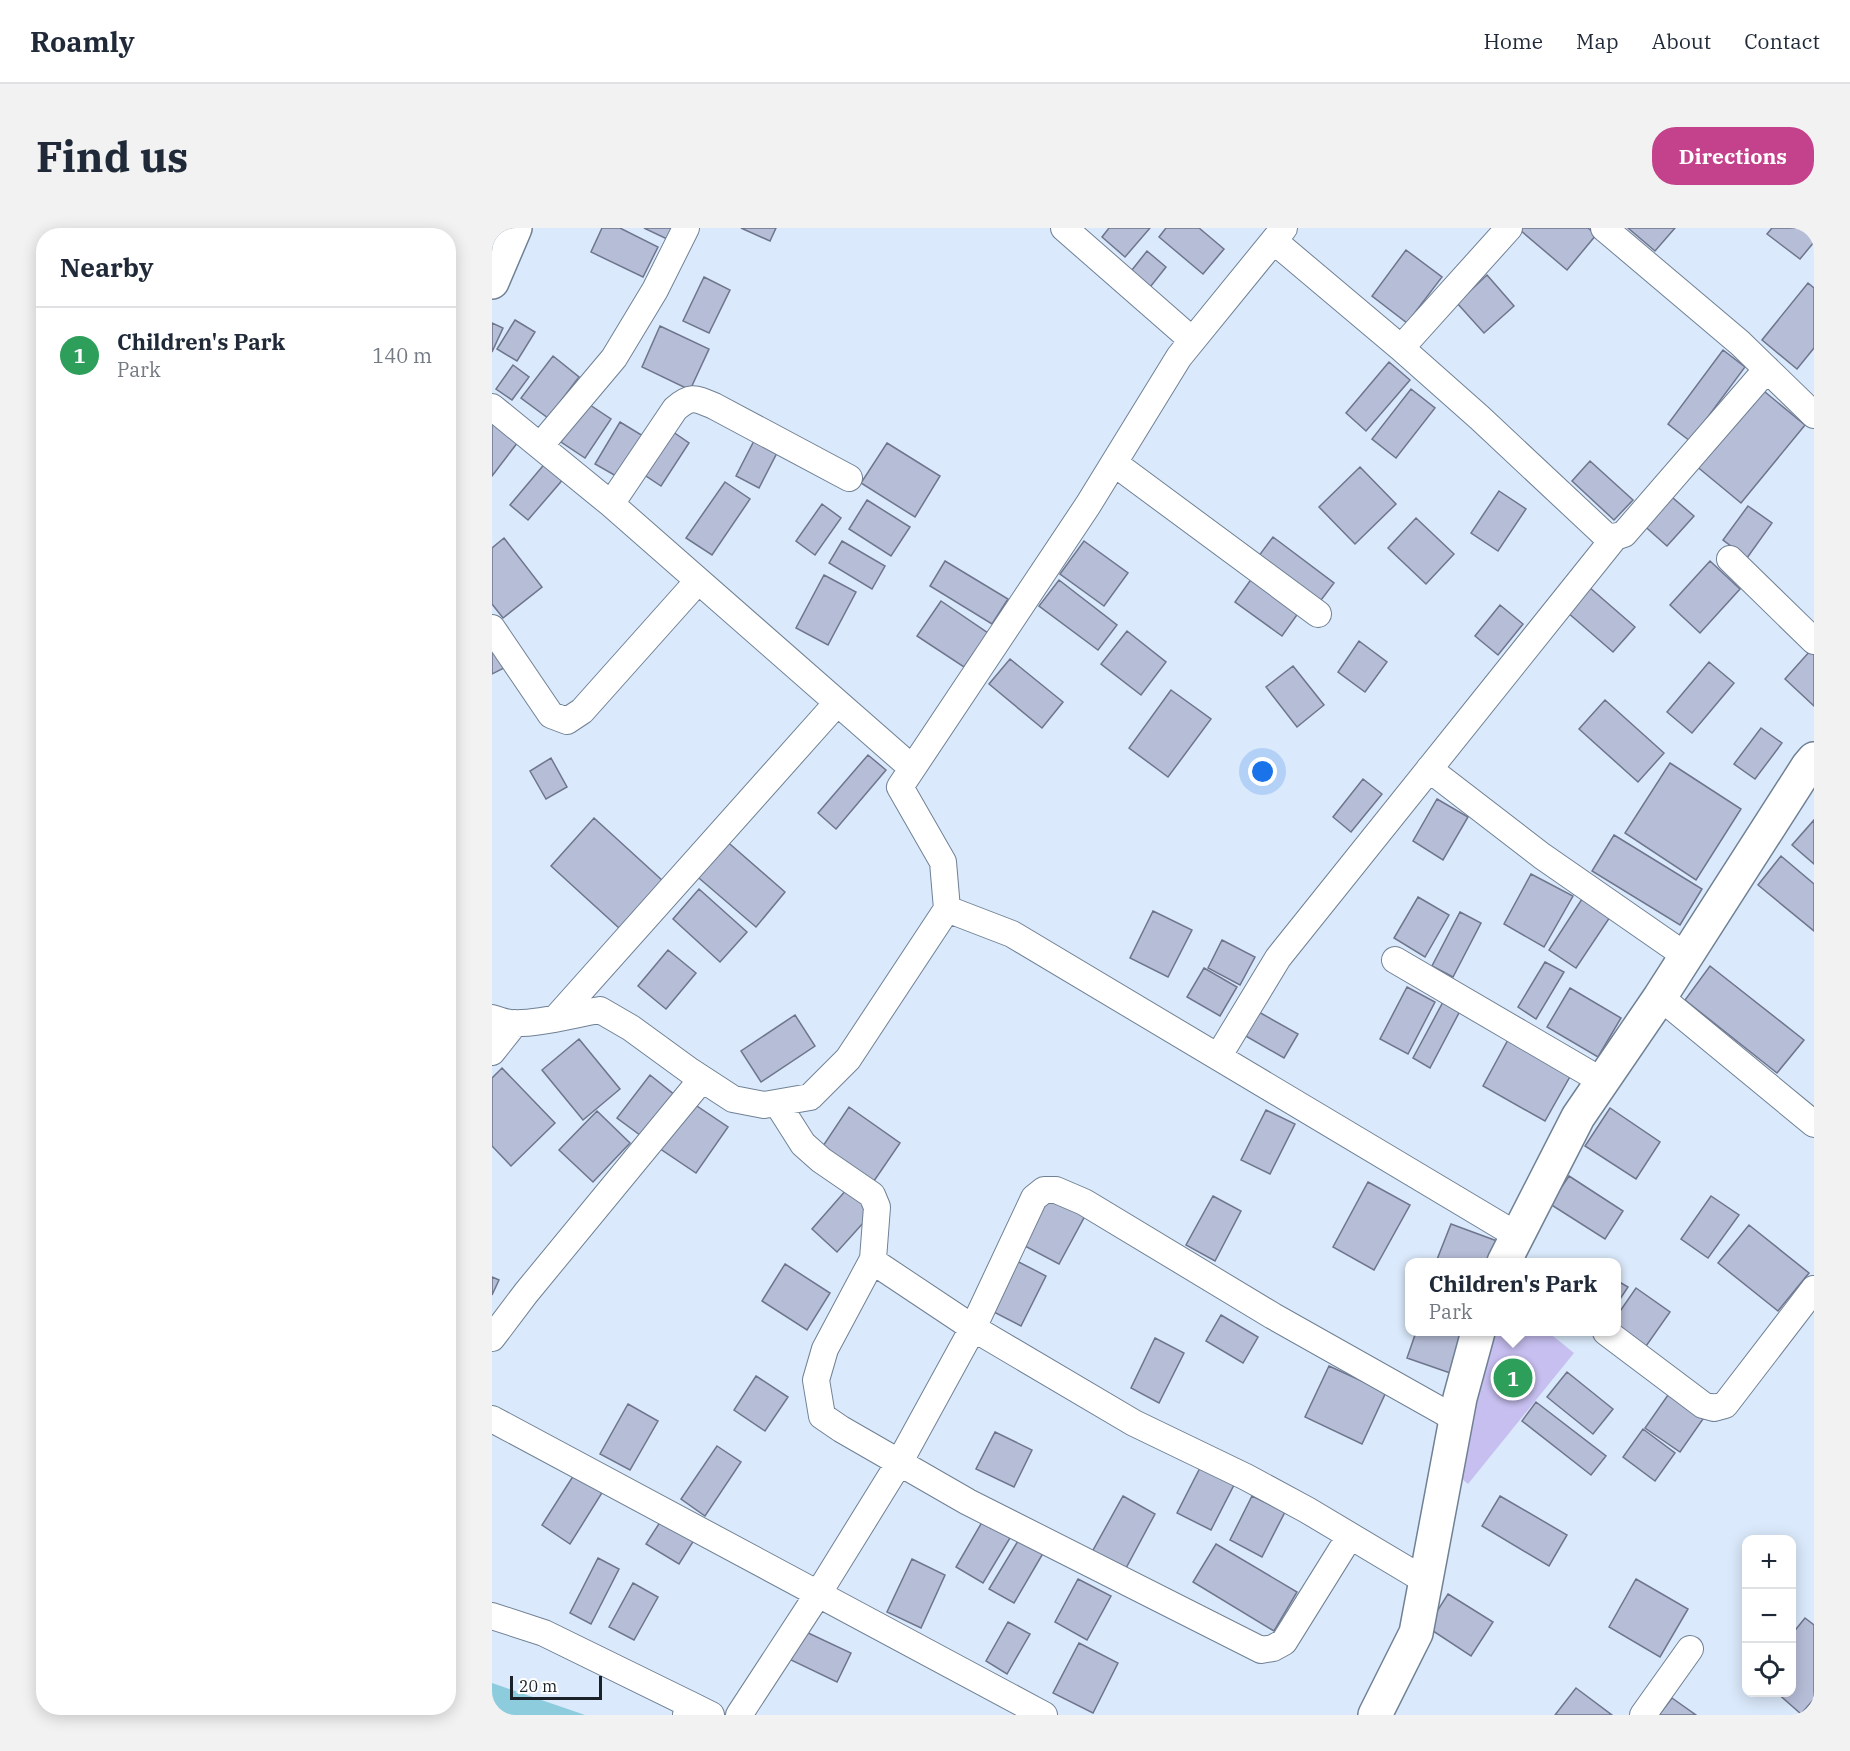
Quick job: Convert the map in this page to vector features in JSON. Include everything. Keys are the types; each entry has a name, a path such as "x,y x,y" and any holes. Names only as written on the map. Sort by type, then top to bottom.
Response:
{"street":[{"path":"492,282 515,228"},
{"path":"540,446 614,358 655,290 686,228"},
{"path":"1064,228 1192,340"},
{"path":"1401,348 1509,228"},
{"path":"1604,228 1740,343 1814,415"},
{"path":"492,1052 503,1020 557,1017 600,1010 631,1028 733,1099 764,1104 810,1097 848,1059 947,909 943,862 900,787 1082,515 1179,357 1279,234 1606,536 1615,537 1624,534 1767,369"},
{"path":"611,504 675,409 685,401 695,398 849,478"},
{"path":"492,407 611,504 912,768"},
{"path":"1114,463 1318,614"},
{"path":"1218,1057 1278,958 1615,537"},
{"path":"1730,559 1814,641"},
{"path":"492,628 552,715 567,721 582,711 698,581"},
{"path":"557,1017 837,703"},
{"path":"947,909 1012,934 1218,1057 1511,1254 1578,1117 1660,997 1814,759"},
{"path":"1429,769 1542,856 1686,956"},
{"path":"1395,960 1602,1081"},
{"path":"1660,997 1814,1124"},
{"path":"492,1338 526,1293 702,1079"},
{"path":"777,1103 803,1144 821,1160 872,1195 877,1207 873,1259 825,1349 816,1380 822,1416 968,1502 1261,1650 1273,1648 1284,1642 1350,1536"},
{"path":"739,1715 818,1594 899,1463 973,1328 1034,1198 1044,1190 1056,1190 1084,1202 1273,1316 1456,1419"},
{"path":"873,1259 877,1264 973,1328 1134,1423 1246,1477 1426,1581"},
{"path":"1611,1336 1703,1405 1714,1408 1725,1405 1814,1289"},
{"path":"1376,1715 1416,1633 1456,1419 1477,1336"},
{"path":"492,1419 1044,1715"},
{"path":"492,1616 544,1633 695,1711"},
{"path":"1643,1715 1690,1649"}],"shaded area":[{"path":"1484,1336 1553,1336 1574,1353 1468,1484 1455,1473"}],"water":[{"path":"492,1683 585,1715 492,1715"}],"building":[{"path":"602,228 620,228 658,247 643,277 591,252"},
{"path":"644,228 672,228 667,239"},
{"path":"741,228 776,228 770,241"},
{"path":"1109,228 1150,228 1125,257 1102,237"},
{"path":"1166,228 1199,228 1224,249 1203,274 1159,237"},
{"path":"1522,228 1588,228 1596,235 1567,270 1520,230"},
{"path":"1628,228 1675,228 1655,251"},
{"path":"1772,228 1814,228 1814,242 1800,259 1767,234"},
{"path":"1406,250 1442,277 1407,323 1372,296"},
{"path":"1147,251 1166,267 1147,291 1128,275"},
{"path":"1487,275 1514,306 1484,333 1457,303"},
{"path":"704,277 730,290 709,333 683,321"},
{"path":"1808,283 1814,288 1814,348 1797,369 1762,340"},
{"path":"515,320 535,332 517,361 497,349"},
{"path":"492,323 503,328 492,352"},
{"path":"660,326 709,349 690,390 642,367"},
{"path":"1723,350 1745,367 1690,441 1668,424"},
{"path":"553,356 579,377 548,418 521,398"},
{"path":"1389,362 1410,380 1366,431 1346,413"},
{"path":"513,365 529,377 512,400 496,389"},
{"path":"1759,387 1805,425 1741,503 1695,465"},
{"path":"1411,389 1435,408 1396,458 1372,439"},
{"path":"587,403 611,419 585,458 561,442"},
{"path":"492,421 518,442 492,476"},
{"path":"620,422 648,439 623,480 595,464"},
{"path":"666,427 689,443 661,486 637,470"},
{"path":"757,435 780,447 759,488 736,476"},
{"path":"887,443 940,476 915,517 861,483"},
{"path":"547,461 565,477 528,520 510,505"},
{"path":"1590,461 1633,500 1614,520 1572,481"},
{"path":"1360,467 1396,504 1355,544 1319,507"},
{"path":"725,482 750,499 712,555 686,538"},
{"path":"1499,491 1526,509 1498,551 1471,533"},
{"path":"1666,492 1694,516 1667,546 1640,522"},
{"path":"867,500 910,527 891,556 849,529"},
{"path":"822,504 841,518 815,555 796,541"},
{"path":"1748,506 1772,523 1747,558 1723,540"},
{"path":"1416,518 1454,554 1426,584 1388,548"},
{"path":"1273,537 1334,583 1315,608 1255,561"},
{"path":"504,538 542,587 503,618 492,604 492,548"},
{"path":"842,541 885,566 872,589 829,563"},
{"path":"1084,541 1128,573 1104,606 1060,574"},
{"path":"945,561 1008,599 992,624 930,586"},
{"path":"1710,561 1740,589 1700,633 1670,605"},
{"path":"824,575 856,592 828,645 796,628"},
{"path":"1252,578 1299,612 1282,636 1235,602"},
{"path":"1059,580 1117,625 1098,650 1039,606"},
{"path":"1589,587 1635,627 1613,652 1567,612"},
{"path":"941,601 988,633 964,667 917,636"},
{"path":"1500,605 1523,624 1498,655 1475,636"},
{"path":"1127,631 1166,662 1141,695 1101,664"},
{"path":"492,639 506,667 492,674"},
{"path":"1359,641 1387,662 1365,692 1338,672"},
{"path":"1810,651 1814,655 1814,706 1785,679"},
{"path":"1010,659 1063,702 1042,728 989,684"},
{"path":"1709,662 1734,683 1692,733 1667,712"},
{"path":"1293,666 1324,705 1297,727 1266,687"},
{"path":"1171,690 1211,719 1168,777 1129,748"},
{"path":"1605,700 1664,753 1638,782 1579,729"},
{"path":"1761,728 1782,743 1755,779 1734,764"},
{"path":"868,755 886,770 836,829 818,813"},
{"path":"551,758 567,787 546,799 530,771"},
{"path":"1670,763 1741,809 1696,880 1625,833"},
{"path":"1363,779 1382,794 1351,832 1333,817"},
{"path":"1437,799 1468,817 1443,860 1413,841"},
{"path":"594,818 663,881 619,928 551,866"},
{"path":"1814,820 1814,864 1792,845"},
{"path":"1614,835 1702,889 1680,925 1592,871"},
{"path":"723,838 785,892 756,927 693,873"},
{"path":"1781,856 1814,884 1814,931 1758,885"},
{"path":"1531,874 1573,896 1544,947 1504,924"},
{"path":"699,889 747,932 720,962 673,919"},
{"path":"1418,897 1449,915 1425,957 1394,938"},
{"path":"1582,899 1610,917 1576,968 1549,950"},
{"path":"1153,911 1192,930 1168,977 1130,958"},
{"path":"1460,912 1481,923 1453,977 1432,966"},
{"path":"1222,940 1255,957 1240,985 1208,968"},
{"path":"668,950 696,973 666,1009 638,986"},
{"path":"1545,962 1564,972 1536,1019 1518,1007"},
{"path":"1710,966 1804,1040 1777,1073 1685,1000"},
{"path":"1204,968 1237,987 1220,1016 1187,997"},
{"path":"1407,987 1435,1002 1408,1054 1380,1039"},
{"path":"1570,988 1621,1018 1598,1057 1547,1027"},
{"path":"1443,1002 1460,1011 1430,1068 1413,1058"},
{"path":"1257,1011 1298,1034 1284,1058 1244,1035"},
{"path":"795,1015 815,1046 761,1082 741,1051"},
{"path":"1509,1038 1572,1073 1545,1121 1483,1086"},
{"path":"579,1039 620,1089 583,1120 542,1070"},
{"path":"502,1068 555,1123 511,1166 492,1146 492,1078"},
{"path":"650,1075 676,1096 644,1138 617,1118"},
{"path":"691,1102 728,1127 696,1173 659,1148"},
{"path":"849,1107 900,1143 874,1181 823,1146"},
{"path":"1610,1108 1660,1142 1636,1179 1585,1146"},
{"path":"1266,1110 1295,1124 1270,1174 1241,1160"},
{"path":"597,1111 630,1143 593,1182 559,1150"},
{"path":"1569,1176 1623,1211 1605,1239 1550,1204"},
{"path":"1368,1182 1410,1205 1374,1270 1333,1247"},
{"path":"847,1189 873,1212 837,1252 812,1229"},
{"path":"1047,1194 1086,1214 1059,1264 1021,1244"},
{"path":"1213,1196 1241,1211 1215,1261 1186,1245"},
{"path":"1711,1196 1739,1215 1708,1258 1681,1239"},
{"path":"1451,1224 1497,1241 1491,1258 1438,1258"},
{"path":"1749,1225 1809,1273 1778,1311 1718,1263"},
{"path":"1011,1258 1046,1276 1021,1326 986,1308"},
{"path":"785,1264 830,1293 807,1330 762,1301"},
{"path":"492,1277 499,1280 492,1295"},
{"path":"1621,1283 1628,1287 1621,1298"},
{"path":"1636,1288 1670,1312 1644,1349 1621,1333 1621,1310"},
{"path":"1221,1315 1258,1337 1243,1363 1206,1341"},
{"path":"1415,1336 1461,1336 1453,1374 1407,1358"},
{"path":"1155,1338 1184,1353 1159,1403 1131,1388"},
{"path":"1329,1366 1386,1392 1362,1444 1305,1417"},
{"path":"1567,1372 1613,1409 1593,1434 1547,1397"},
{"path":"756,1376 788,1397 765,1431 734,1410"},
{"path":"1668,1395 1703,1419 1680,1452 1645,1428"},
{"path":"1536,1402 1606,1456 1591,1475 1522,1421"},
{"path":"628,1404 658,1421 630,1470 600,1454"},
{"path":"1643,1429 1675,1453 1655,1481 1623,1457"},
{"path":"995,1432 1032,1450 1014,1487 976,1469"},
{"path":"717,1446 741,1462 705,1516 681,1499"},
{"path":"1202,1464 1236,1481 1211,1530 1177,1513"},
{"path":"577,1470 605,1488 570,1544 542,1525"},
{"path":"1123,1496 1155,1514 1125,1570 1092,1552"},
{"path":"1252,1496 1285,1512 1262,1557 1230,1540"},
{"path":"1500,1496 1567,1535 1549,1566 1482,1526"},
{"path":"664,1516 696,1537 679,1564 646,1544"},
{"path":"985,1517 1013,1533 983,1583 956,1567"},
{"path":"1021,1536 1045,1550 1014,1603 989,1589"},
{"path":"1216,1544 1297,1592 1274,1631 1193,1582"},
{"path":"598,1558 619,1569 591,1624 570,1613"},
{"path":"912,1559 945,1575 921,1628 887,1612"},
{"path":"1078,1579 1111,1596 1087,1640 1055,1622"},
{"path":"1636,1579 1688,1609 1660,1657 1609,1627"},
{"path":"633,1583 658,1597 634,1640 609,1627"},
{"path":"1448,1594 1493,1622 1471,1656 1427,1627"},
{"path":"1805,1618 1814,1625 1814,1699 1801,1714 1782,1697 1796,1697 1796,1629"},
{"path":"1008,1622 1030,1634 1007,1674 986,1661"},
{"path":"804,1631 851,1653 837,1682 791,1660"},
{"path":"1079,1643 1118,1663 1093,1713 1053,1693"},
{"path":"1576,1688 1612,1715 1555,1715"},
{"path":"1672,1698 1696,1715 1659,1715"}],"place":[{"name":"Children's Park","path":"1513,1378"}]}
